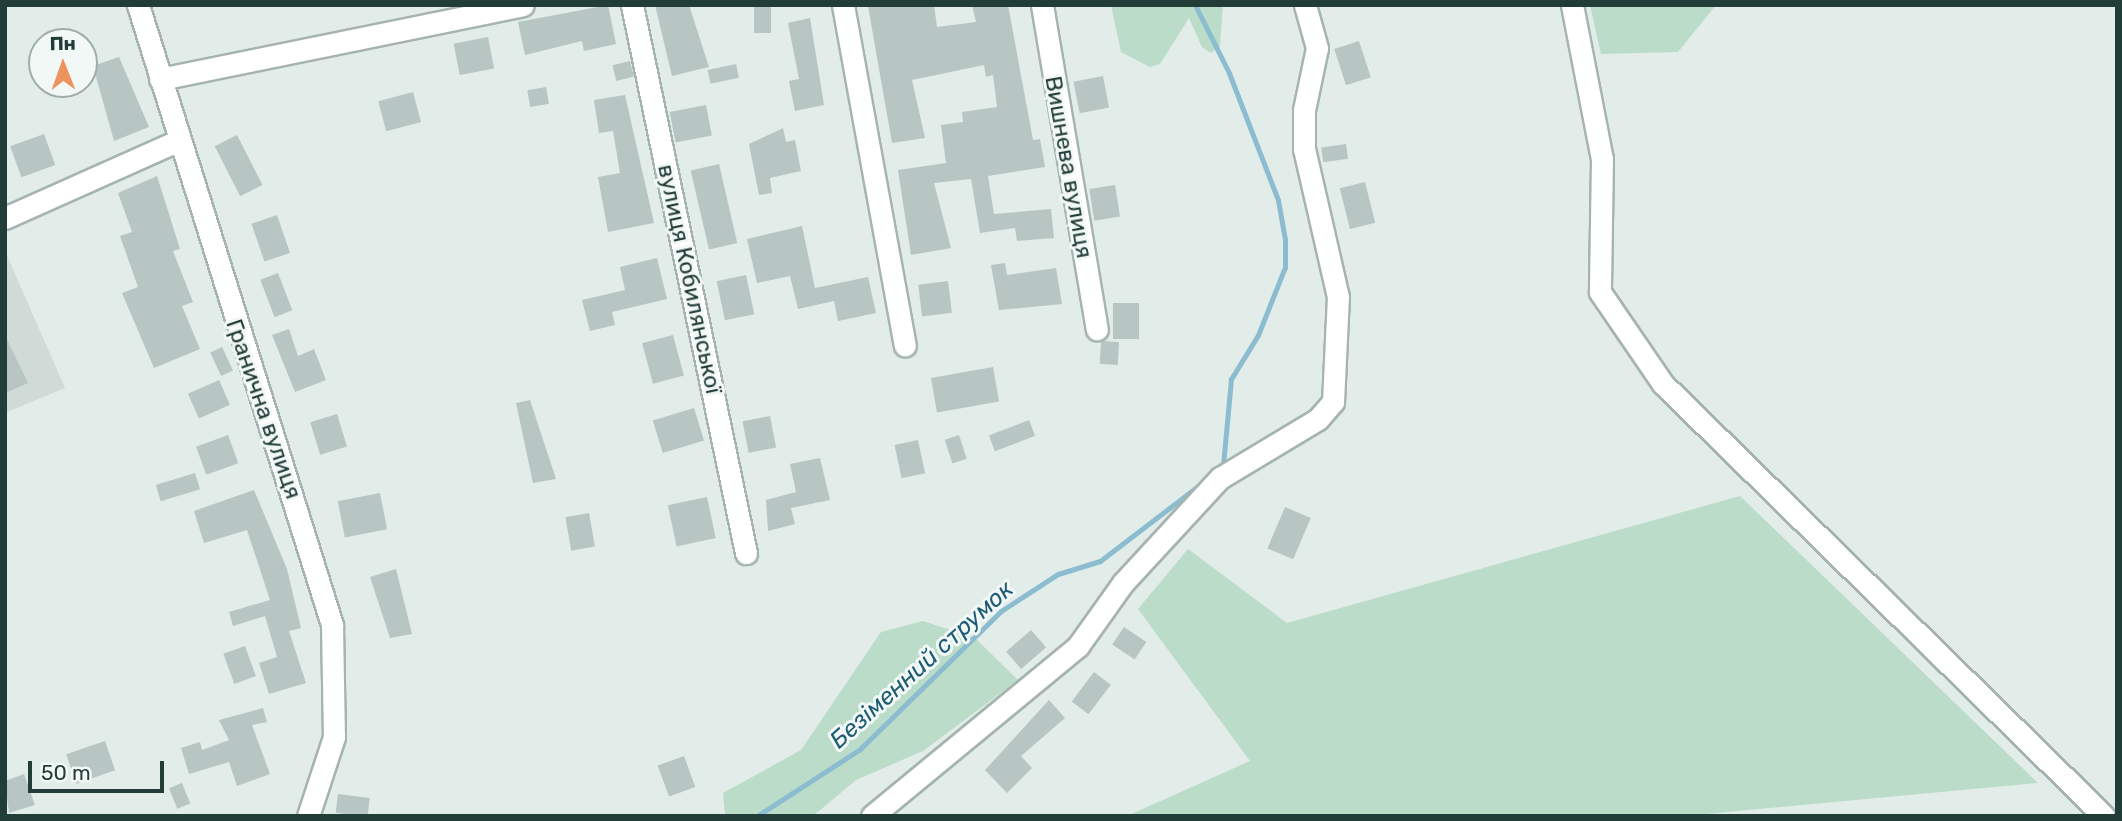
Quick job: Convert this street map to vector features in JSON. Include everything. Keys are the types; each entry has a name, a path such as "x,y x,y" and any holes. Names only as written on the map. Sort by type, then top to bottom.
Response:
{"street":[{"name":"Гранична вулиця","path":"138,5 332,625 334,737 308,816"},
{"path":"160,79 441,14 523,5"},
{"name":"вулиця Кобилянської","path":"632,5 746,553"},
{"path":"843,5 905,345"},
{"name":"Вишнева вулиця","path":"1042,5 1097,329"},
{"path":"872,816 1078,646 1123,583 1220,478 1318,419 1333,402 1338,297 1304,149 1304,110 1317,54 1305,5"},
{"path":"1572,5 1602,159 1600,292 1663,384 2104,816"},
{"path":"5,218 179,140"}],"shaded area":[{"path":"5,251 65,388 5,413"}],"green space":[{"path":"1111,5 1223,5 1220,46 1211,53 1202,47 1189,18 1160,64 1150,67 1121,52"},
{"path":"1590,5 1716,5 1678,52 1601,54"},
{"path":"1740,496 2038,783 1685,816 1127,816 1250,761 1138,609 1188,549 1287,623"},
{"path":"923,621 975,638 1018,680 923,751 856,780 813,816 725,816 723,793 801,750 881,632"}],"building":[{"path":"608,5 616,44 584,51 582,41 525,55 518,22"},
{"path":"655,5 689,5 709,67 672,76"},
{"path":"754,5 771,5 771,33 754,33"},
{"path":"934,5 937,27 976,22 972,5 1008,5 1033,140 1040,139 1045,167 988,176 994,214 1051,209 1054,238 1017,241 1015,228 980,233 971,179 934,183 951,248 911,255 898,170 946,163 941,125 963,122 962,112 997,107 993,75 986,77 984,65 912,80 925,138 892,143 868,6"},
{"path":"810,18 824,105 795,111 789,81 799,79 788,23"},
{"path":"488,37 494,68 460,75 454,44"},
{"path":"1359,41 1371,77 1346,85 1334,49"},
{"path":"119,57 149,127 114,141 98,84 98,64"},
{"path":"630,61 634,77 616,81 613,65"},
{"path":"736,64 739,78 711,84 708,70"},
{"path":"1103,76 1109,107 1080,113 1074,82"},
{"path":"546,87 549,104 530,107 527,90"},
{"path":"413,92 421,122 386,131 378,101"},
{"path":"625,95 654,223 608,232 598,177 620,173 613,131 599,133 594,100"},
{"path":"706,105 712,135 676,142 670,112"},
{"path":"783,128 786,142 795,140 801,171 770,178 772,193 759,195 749,144"},
{"path":"44,134 55,165 21,177 10,146"},
{"path":"237,135 262,185 240,196 215,146"},
{"path":"1346,144 1348,159 1323,162 1321,147"},
{"path":"719,164 737,243 709,249 691,171"},
{"path":"157,176 180,249 173,251 193,302 182,306 200,349 154,368 122,293 138,287 120,236 132,232 118,193"},
{"path":"1365,182 1375,223 1350,229 1340,188"},
{"path":"1115,185 1120,217 1094,221 1089,189"},
{"path":"277,215 290,253 264,262 251,224"},
{"path":"802,226 815,288 868,277 876,313 838,321 834,301 798,309 790,276 757,283 747,239"},
{"path":"657,258 667,299 612,312 615,325 590,331 582,300 625,290 620,267"},
{"path":"1005,263 1007,275 1056,268 1062,304 999,310 991,265"},
{"path":"278,273 292,310 275,317 260,280"},
{"path":"746,275 754,314 725,320 717,281"},
{"path":"948,281 952,313 922,316 918,285"},
{"path":"1113,303 1139,303 1139,339 1113,339"},
{"path":"289,329 298,356 314,349 326,380 295,392 272,335"},
{"path":"5,335 28,383 5,393"},
{"path":"673,335 684,376 653,384 642,343"},
{"path":"1101,341 1119,342 1118,365 1100,364"},
{"path":"222,347 233,371 221,376 210,352"},
{"path":"993,367 999,401 937,412 931,378"},
{"path":"219,380 230,405 199,418 188,394"},
{"path":"530,400 556,479 533,483 516,403"},
{"path":"694,408 704,441 663,453 653,421"},
{"path":"337,414 347,447 320,455 310,422"},
{"path":"770,416 776,447 749,453 743,421"},
{"path":"1029,420 1035,436 995,451 989,435"},
{"path":"228,435 238,463 206,475 196,447"},
{"path":"959,435 967,459 952,463 945,440"},
{"path":"918,440 925,473 902,478 895,445"},
{"path":"820,458 830,500 791,508 795,524 768,531 766,500 796,492 790,464"},
{"path":"195,473 200,489 161,501 156,485"},
{"path":"254,490 287,569 301,628 289,631 306,683 269,694 259,663 277,657 265,616 233,626 229,612 270,600 247,530 204,543 194,511"},
{"path":"380,493 387,529 345,538 338,501"},
{"path":"707,497 716,538 677,546 668,505"},
{"path":"1285,507 1311,518 1293,559 1267,548"},
{"path":"589,513 595,546 571,551 565,517"},
{"path":"396,569 412,634 390,638 370,577"},
{"path":"1124,627 1146,642 1135,660 1112,644"},
{"path":"1031,630 1046,647 1021,669 1006,652"},
{"path":"245,646 256,676 234,684 223,654"},
{"path":"1094,672 1111,685 1089,714 1072,702"},
{"path":"1049,700 1065,718 1021,756 1032,768 1007,793 985,770"},
{"path":"263,708 267,722 252,725 270,774 237,786 229,762 189,774 181,748 200,742 202,750 229,740 219,720"},
{"path":"105,741 115,770 76,784 66,754"},
{"path":"684,756 695,787 669,797 658,766"},
{"path":"24,774 35,805 9,813 5,781"},
{"path":"182,783 190,803 177,809 169,788"},
{"path":"338,794 370,798 368,816 336,813"}],"waterway":[{"name":"Безіменний струмок","path":"1195,5 1229,73 1278,200 1285,239 1285,267 1258,335 1231,379 1223,466"},
{"name":"Безіменний струмок","path":"757,816 860,749 1001,611 1058,574 1100,561 1202,483"}]}
